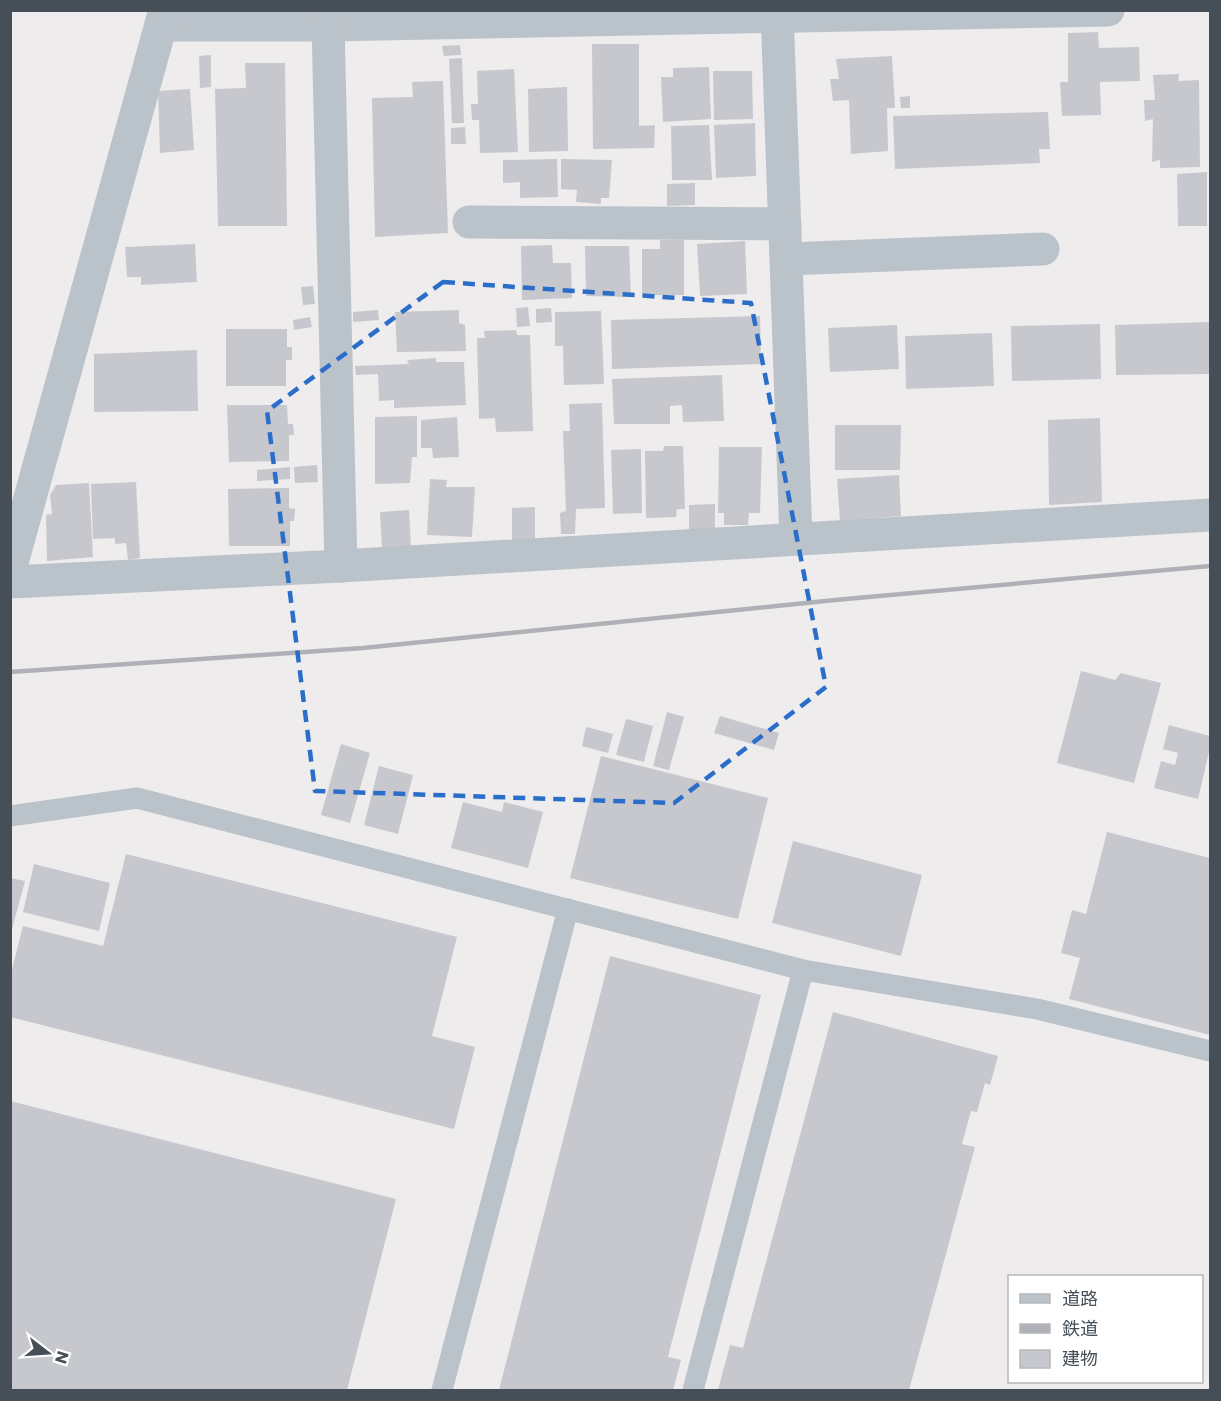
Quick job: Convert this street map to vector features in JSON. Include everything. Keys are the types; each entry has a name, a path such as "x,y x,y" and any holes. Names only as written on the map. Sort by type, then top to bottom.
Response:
{"street":[{"path":"10,570 163,18 328,25 777,14 1108,10"},
{"path":"777,14 796,538"},
{"path":"328,25 340,566"},
{"path":"469,222 785,224"},
{"path":"787,259 1043,249"},
{"path":"10,582 340,566 1210,515"}],"lane":[{"path":"10,816 137,798 803,970 1037,1009 1210,1051"},
{"path":"442,1390 568,909"},
{"path":"693,1390 803,970"}],"highlighted area":[{"path":"443,282 751,303 826,687 674,803 315,791 267,411"}],"building":[{"path":"1098,32 1099,48 1139,47 1140,81 1100,82 1101,115 1062,116 1060,82 1068,82 1068,33"},
{"path":"592,44 639,44 639,126 655,125 654,148 593,149"},
{"path":"460,45 461,55 444,56 442,46"},
{"path":"211,55 211,87 200,88 199,56"},
{"path":"892,56 895,108 887,108 888,151 851,154 849,100 833,101 830,79 839,79 836,59"},
{"path":"462,58 464,123 452,123 449,59"},
{"path":"245,63 285,63 287,226 218,226 215,89 246,88"},
{"path":"709,67 711,119 663,122 661,77 673,77 673,68"},
{"path":"514,69 518,152 480,153 479,120 472,120 471,104 478,104 477,71"},
{"path":"713,71 752,71 753,119 714,120"},
{"path":"1179,74 1178,81 1199,80 1200,167 1160,168 1160,160 1152,162 1153,119 1145,121 1144,100 1155,100 1153,75"},
{"path":"443,81 448,233 375,237 372,98 413,97 412,82"},
{"path":"567,87 568,151 529,152 528,89"},
{"path":"190,89 194,150 160,153 158,91"},
{"path":"910,96 910,108 901,108 900,97"},
{"path":"1048,112 1050,149 1039,149 1040,163 895,169 893,116"},
{"path":"755,123 756,176 716,178 714,125"},
{"path":"709,125 712,180 672,180 671,126"},
{"path":"465,127 466,144 451,144 451,128"},
{"path":"557,159 558,197 520,198 520,182 503,183 503,160"},
{"path":"561,159 612,160 609,198 601,198 601,204 576,202 577,190 561,189"},
{"path":"1207,172 1207,226 1178,226 1177,174"},
{"path":"695,183 695,205 667,206 667,184"},
{"path":"660,240 684,240 684,295 642,295 642,249 660,249"},
{"path":"745,241 747,294 700,296 697,244"},
{"path":"195,244 197,282 141,285 141,277 127,277 125,247"},
{"path":"552,245 553,263 571,263 572,298 522,300 521,246"},
{"path":"585,246 629,246 631,297 586,296"},
{"path":"313,286 315,304 303,305 301,287"},
{"path":"528,307 530,326 517,327 516,308"},
{"path":"551,308 552,322 536,323 536,309"},
{"path":"378,310 379,320 353,322 353,312"},
{"path":"459,310 459,323 465,325 466,351 397,352 395,312"},
{"path":"601,311 604,384 564,385 563,346 555,346 555,312"},
{"path":"760,316 761,364 612,369 611,320"},
{"path":"310,317 312,327 294,330 293,320"},
{"path":"1210,322 1210,374 1116,375 1115,325"},
{"path":"1100,324 1101,379 1012,381 1011,326"},
{"path":"897,325 899,369 830,372 828,328"},
{"path":"226,329 287,329 287,347 292,347 292,360 286,360 286,386 226,386"},
{"path":"516,330 517,335 530,335 533,431 496,432 495,418 479,419 477,338 485,338 484,331"},
{"path":"992,333 994,386 906,389 905,336"},
{"path":"197,350 198,411 94,412 94,354"},
{"path":"436,358 436,362 464,362 466,405 394,408 394,400 379,401 378,374 356,375 355,366 409,364 407,360"},
{"path":"722,375 724,421 683,422 682,405 670,406 670,424 614,424 612,379"},
{"path":"602,403 605,508 576,509 575,534 561,534 560,513 566,511 563,431 570,431 569,404"},
{"path":"227,405 287,405 288,424 293,424 294,435 289,435 289,461 229,462"},
{"path":"417,416 417,457 412,457 410,483 375,484 375,417"},
{"path":"457,417 459,457 433,458 432,448 421,448 421,420"},
{"path":"1100,418 1102,502 1049,505 1048,420"},
{"path":"835,425 901,425 900,470 835,470"},
{"path":"664,446 683,446 685,509 677,509 676,517 646,518 645,451 663,451"},
{"path":"719,447 762,447 760,513 749,513 748,525 724,525 724,513 718,513"},
{"path":"641,449 642,513 613,514 611,450"},
{"path":"317,465 318,482 295,483 294,467"},
{"path":"290,467 290,479 257,481 257,470"},
{"path":"899,475 901,516 840,521 837,479"},
{"path":"430,479 447,480 446,487 475,487 472,537 427,535"},
{"path":"136,482 140,558 128,560 126,543 115,544 115,538 93,539 91,484"},
{"path":"89,483 93,557 47,561 46,515 52,514 50,495 56,485"},
{"path":"289,488 289,508 295,509 294,521 290,521 290,546 229,546 228,489"},
{"path":"715,504 715,528 689,530 689,505"},
{"path":"535,507 535,541 512,541 512,508"},
{"path":"409,510 411,546 382,548 380,512"},
{"path":"1081,671 1115,680 1121,673 1161,683 1134,783 1057,763"},
{"path":"667,712 684,717 669,770 653,766"},
{"path":"720,716 779,733 774,750 714,733"},
{"path":"626,719 653,726 644,762 616,755"},
{"path":"1169,725 1210,736 1210,748 1198,799 1154,788 1161,761 1175,765 1178,753 1163,749"},
{"path":"586,727 613,734 608,753 582,746"},
{"path":"341,744 370,753 350,823 321,815"},
{"path":"601,756 768,798 738,919 570,878"},
{"path":"379,766 413,775 398,834 364,825"},
{"path":"463,802 502,812 504,802 543,812 528,868 451,848"},
{"path":"1107,832 1210,858 1210,1035 1069,999 1080,958 1061,953 1072,910 1086,914"},
{"path":"793,841 922,875 901,956 772,923"},
{"path":"126,854 457,937 432,1036 475,1047 454,1129 10,1017 10,977 23,926 103,946"},
{"path":"34,864 110,883 99,931 23,912"},
{"path":"10,878 25,881 11,933 10,933"},
{"path":"610,956 761,995 668,1357 681,1360 673,1390 499,1390"},
{"path":"833,1012 998,1056 990,1085 985,1083 977,1112 971,1111 962,1144 975,1147 909,1390 718,1390 730,1345 743,1348"},
{"path":"10,1101 396,1199 347,1390 10,1390"}],"railway":[{"path":"10,672 363,648 835,600 1210,566"}]}
